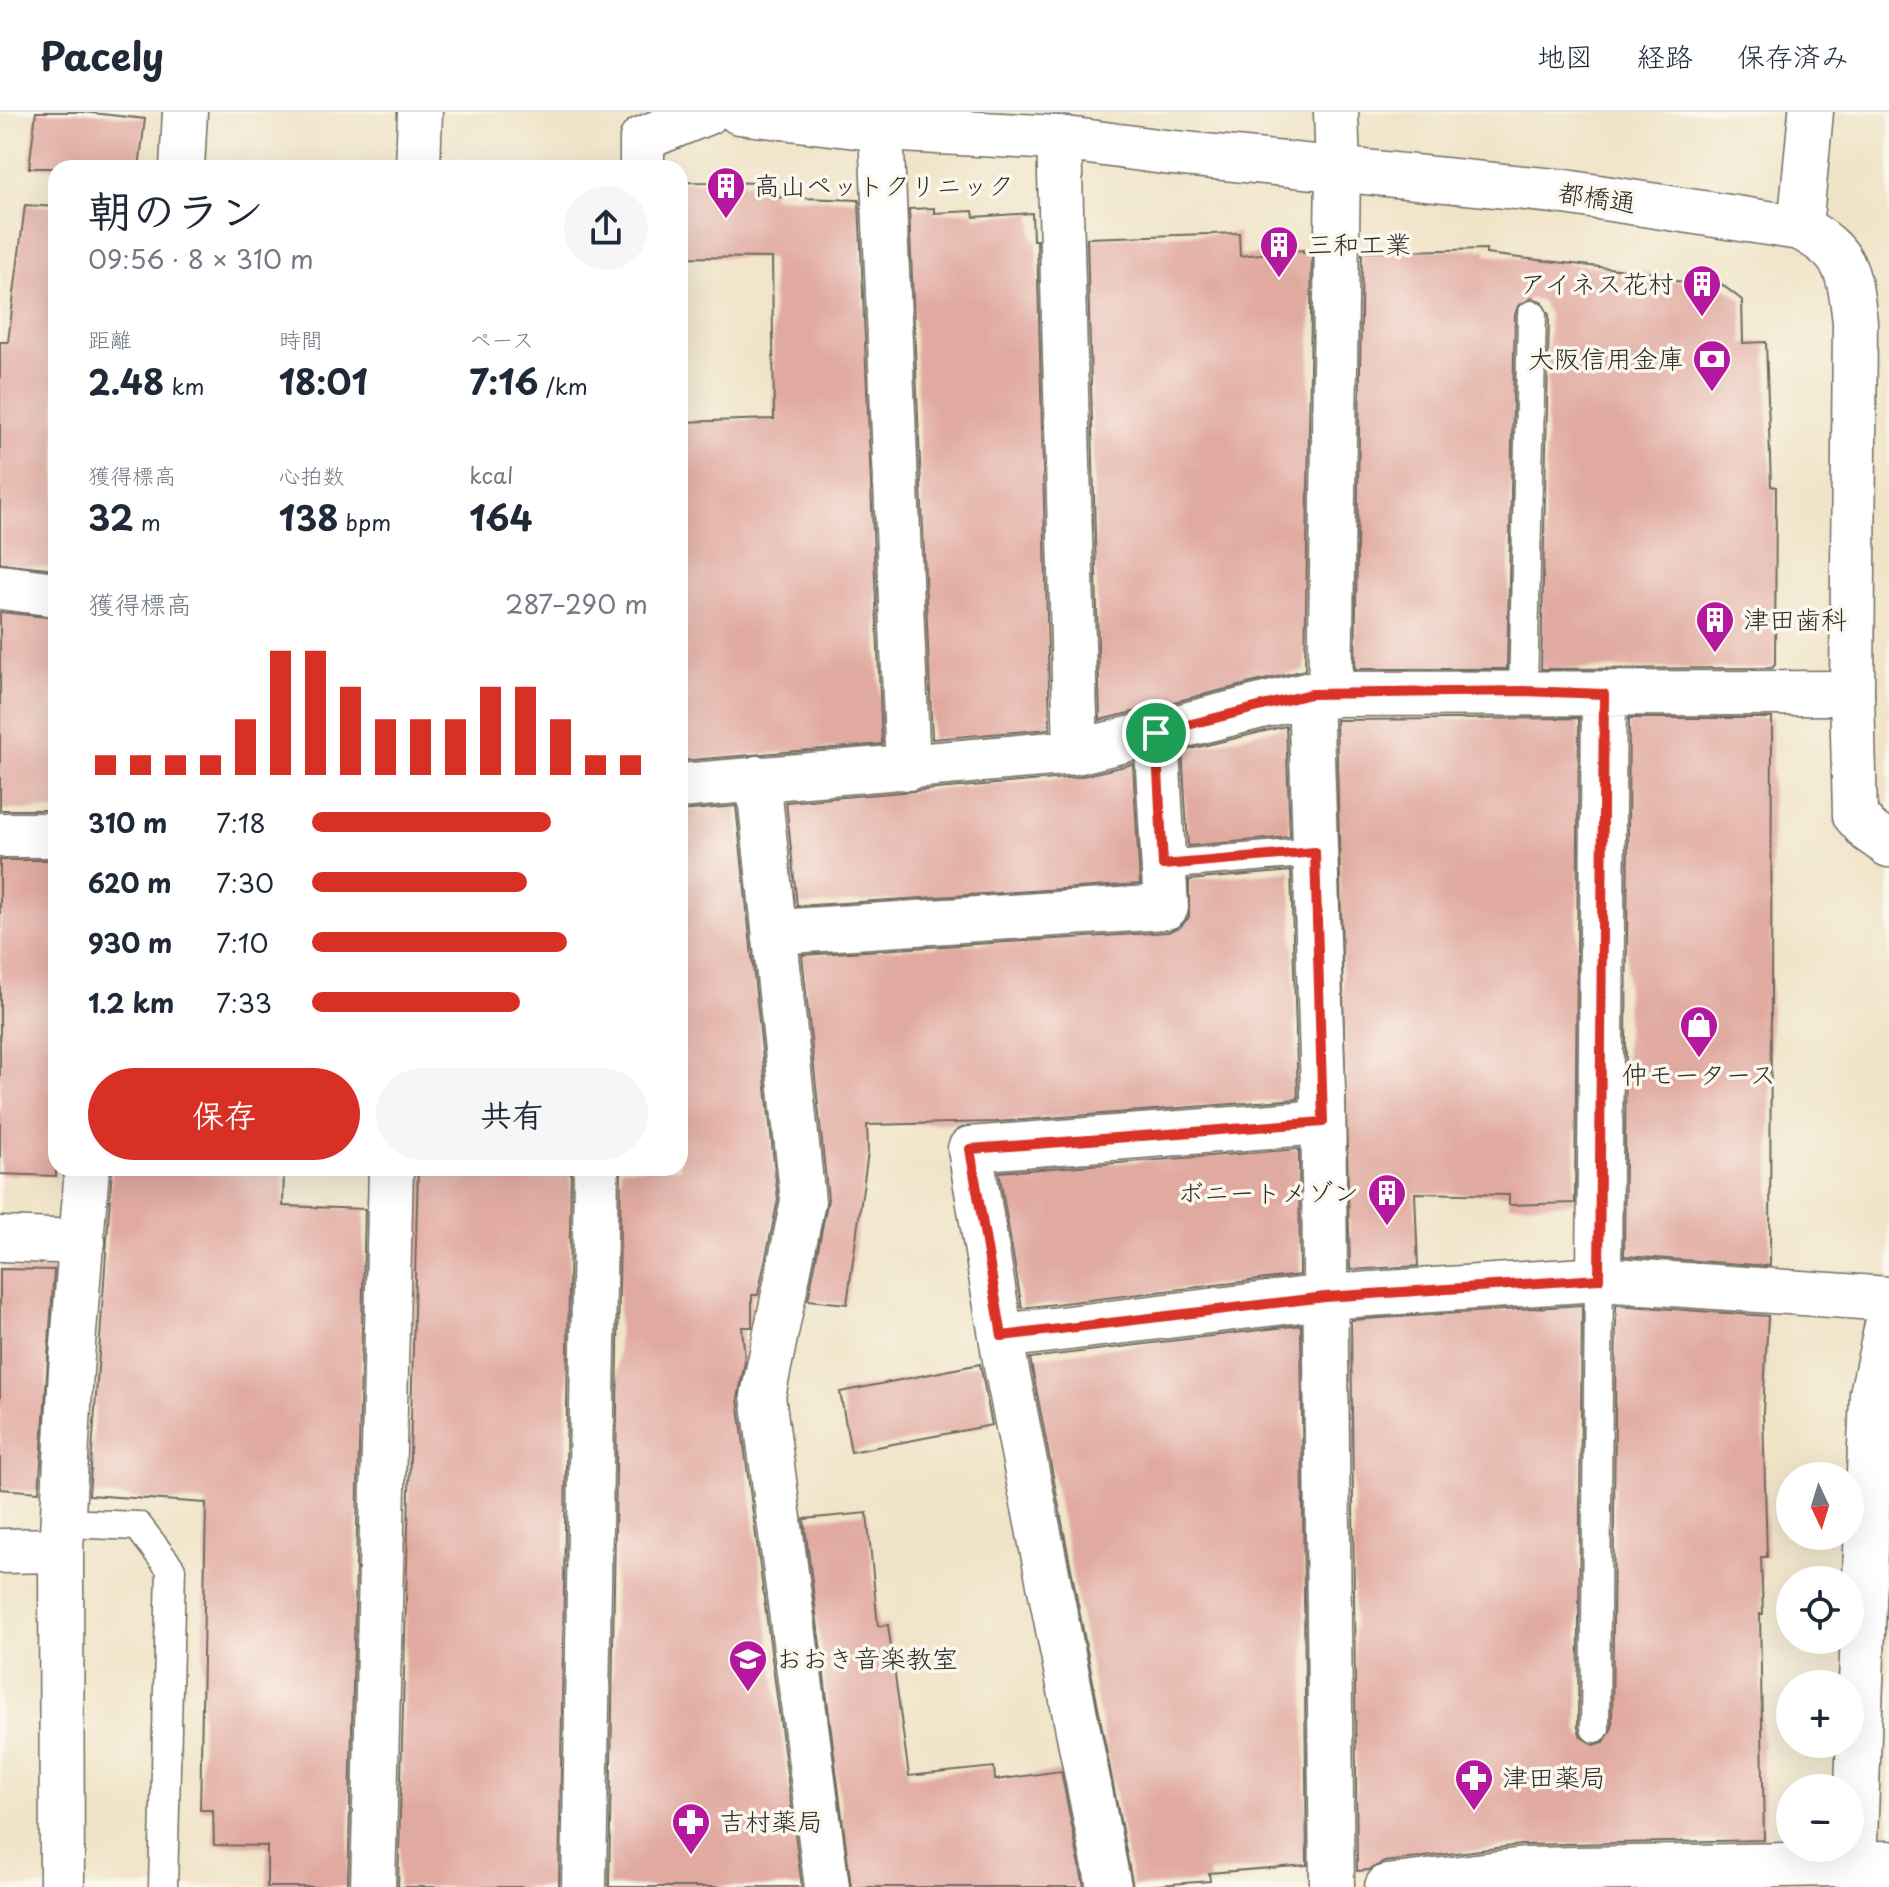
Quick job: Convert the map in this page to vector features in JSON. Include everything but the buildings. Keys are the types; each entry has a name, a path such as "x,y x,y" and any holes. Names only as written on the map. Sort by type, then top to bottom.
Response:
{"street":[{"path":"182,160 185,112"},
{"path":"418,160 420,112"},
{"path":"642,160 642,139 708,112"},
{"name":"都橋通","path":"739,112 881,129 1059,138 1565,192 1800,228 1823,239 1849,272 1855,322 1852,693 1855,815 1869,831 1889,845"},
{"path":"1332,1887 1323,1122 1315,852 1338,170 1336,112"},
{"path":"1800,228 1811,112"},
{"path":"881,129 908,768"},
{"path":"1059,138 1076,752"},
{"path":"0,587 48,593"},
{"path":"688,785 1076,752 1320,695 1523,691 1604,694 1852,693"},
{"path":"1599,1279 1604,694"},
{"path":"775,932 1166,907 1156,733"},
{"path":"758,778 803,1201 763,1396 827,1887"},
{"path":"0,835 48,835"},
{"path":"1109,1887 1002,1336 970,1149 1323,1122"},
{"path":"62,1887 62,1537 87,1176"},
{"path":"373,1887 391,1176"},
{"path":"584,1887 596,1176"},
{"path":"0,1239 83,1242"},
{"path":"1002,1336 1325,1297 1599,1279 1889,1299"},
{"path":"1387,1887 1524,1870 1869,1872 1872,1394 1889,1316"},
{"path":"0,1551 62,1537"}],"lane":[{"path":"1523,691 1532,315"},
{"path":"1163,865 1315,852"},
{"path":"1595,1728 1599,1279"},
{"path":"62,1537 138,1526 171,1569 163,1887"}],"place":[{"name":"高山ペットクリニック","path":"726,220"},
{"name":"三和工業","path":"1279,279"},
{"name":"アイネス花村","path":"1702,318"},
{"name":"大阪信用金庫","path":"1712,393"},
{"name":"津田歯科","path":"1715,654"},
{"name":"仲モータース","path":"1699,1059"},
{"name":"ボニートメゾン","path":"1387,1227"},
{"name":"おおき音楽教室","path":"748,1693"},
{"name":"津田薬局","path":"1474,1812"},
{"name":"吉村薬局","path":"691,1856"}],"route":[{"path":"1523,691 1604,694 1599,1279 1325,1297 1002,1336 970,1149 1323,1122 1315,852 1163,865 1156,733 1310,694 1523,691"}]}
